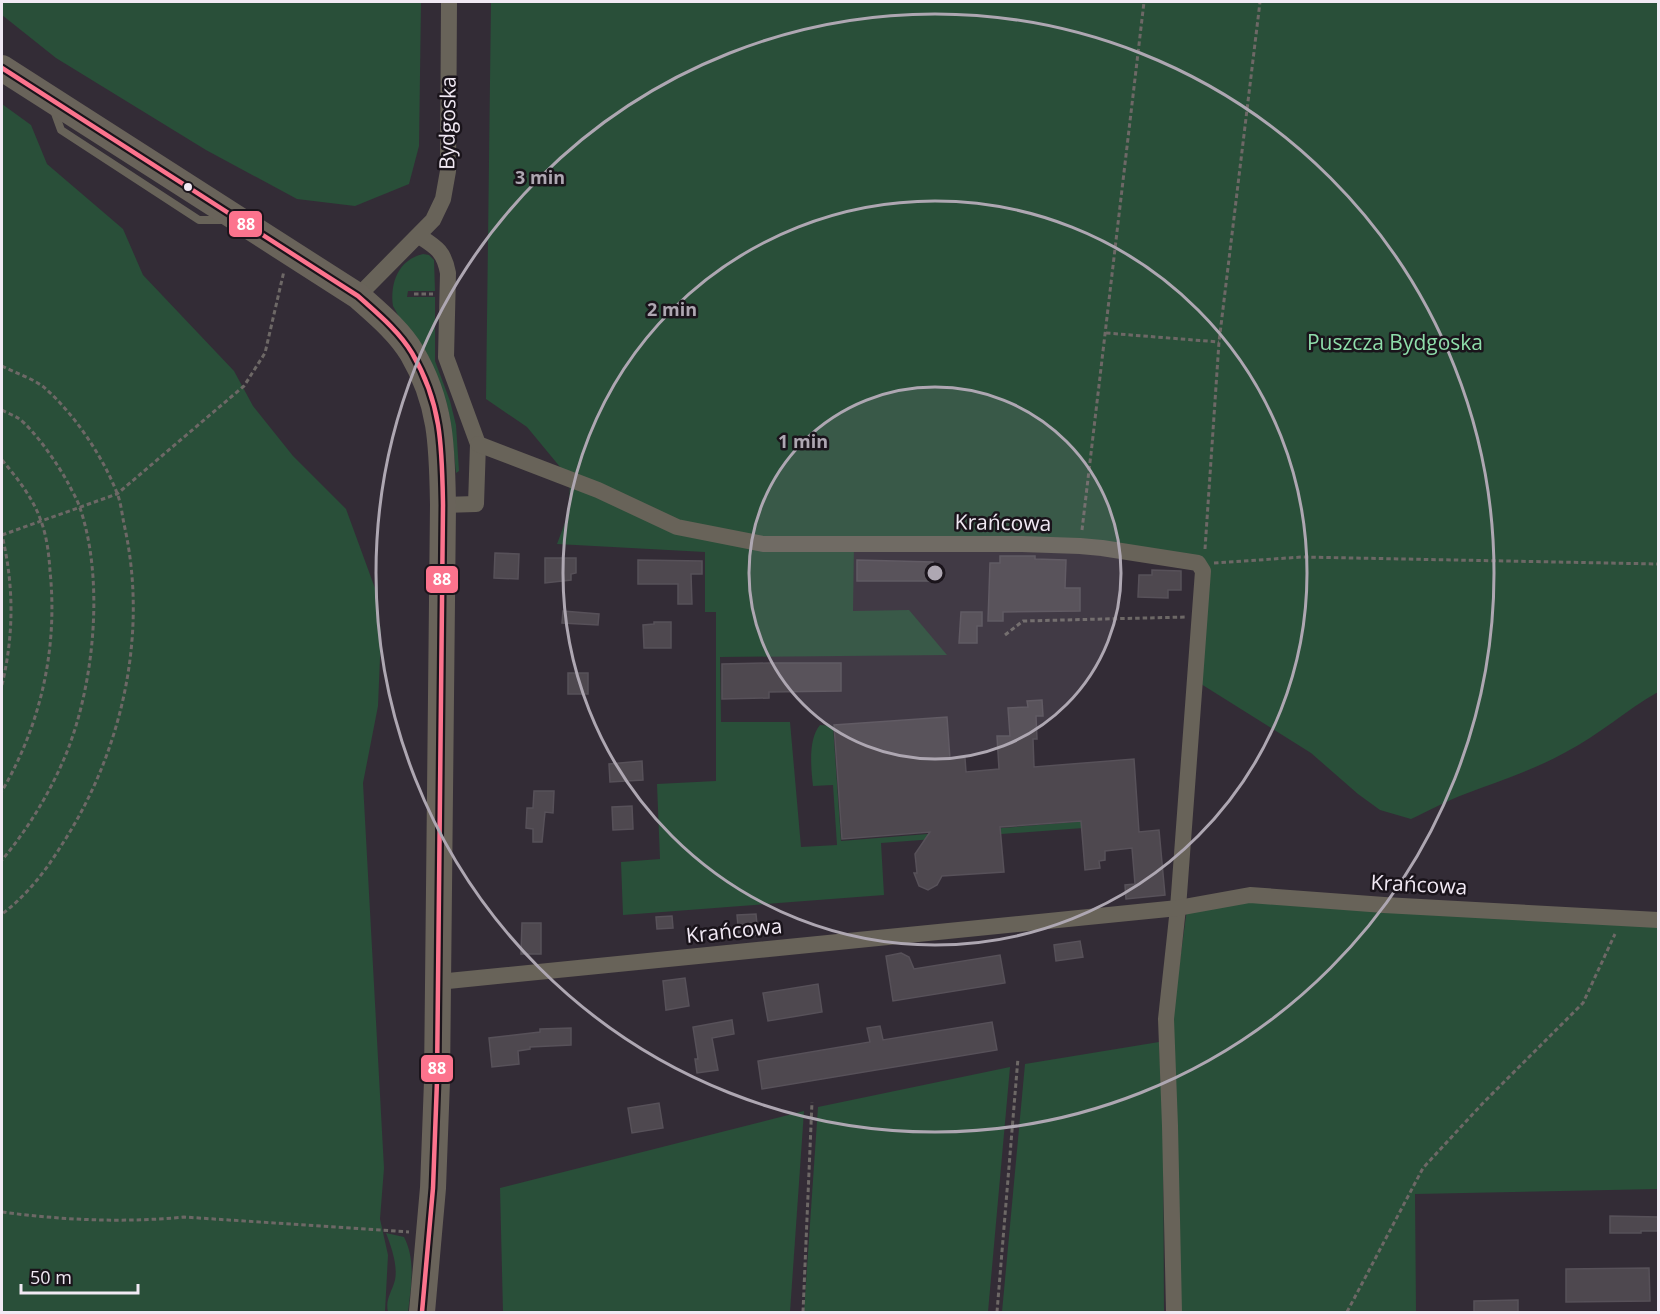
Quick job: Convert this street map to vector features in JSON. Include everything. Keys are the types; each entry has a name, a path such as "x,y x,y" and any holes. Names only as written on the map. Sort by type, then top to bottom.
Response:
{"main road":[{"path":"2,68 358,296 385,320 411,351 436,405 442,447 444,505 437,1081 429,1233 422,1312"}],"street":[{"name":"Bydgoska","path":"358,296 419,236 433,220 443,199 448,171 449,2"},
{"path":"419,236 438,248 446,260 448,273 446,357 478,444 476,504 444,505"},
{"name":"Krańcowa","path":"478,444 598,490 677,527 763,544 1080,546 1201,563"},
{"path":"1174,1312 1166,1019 1178,908 1203,571 1201,563"},
{"name":"Krańcowa","path":"438,982 1178,908 1250,895 1659,920"}],"path":[{"path":"1080,546 1144,2"},
{"path":"1260,2 1219,342 1201,563 1302,557 1659,564"},
{"path":"2,685 11,635 12,611 8,561 2,535 117,494 244,386 265,353 288,252"},
{"path":"1106,333 1219,342"},
{"path":"2,366 45,387 90,439 117,494 128,541 133,610 132,647 125,690 102,772 86,806 50,864 18,901 2,914"},
{"path":"2,410 20,420 57,461 80,507 89,548 94,610 86,682 65,757 51,787 18,840 2,860"},
{"path":"2,460 22,484 41,521 49,554 52,583 52,639 46,674 30,731 15,768 2,791"},
{"path":"1005,635 1023,621 1200,616"},
{"path":"1347,1312 1423,1168 1484,1102 1583,1003 1622,918"},
{"path":"997,1312 1018,1058"},
{"path":"803,1312 812,1102"},
{"path":"2,1212 62,1220 150,1221 184,1217 429,1233"}],"green space":[{"path":"2,2 421,2 419,146 409,184 355,206 297,199 206,150 56,58 2,15"},
{"name":"Puszcza Bydgoska","path":"491,2 1658,2 1658,692 1590,738 1554,758 1411,819 1380,810 1311,753 1201,684 1197,563 1102,548 854,544 853,611 909,610 947,655 720,657 721,722 790,722 801,847 837,845 833,785 813,786 812,746 820,725 833,726 841,841 1137,817 1137,824 881,843 884,895 623,915 621,862 660,859 657,784 716,781 716,612 705,612 705,552 557,544 569,512 570,479 527,427 486,399"},
{"path":"2,104 31,125 47,164 123,229 143,275 234,371 253,406 293,456 346,509 376,591 381,634 378,706 363,783 384,1168 380,1219 388,1255 385,1312 2,1312"},
{"path":"423,254 429,255 434,260 435,291 408,291 407,297 435,297 435,361 456,425 459,471 456,473 446,401 393,306 393,289 402,267 407,261"},
{"path":"1250,901 1658,927 1658,1189 1415,1194 1416,1312 1178,1312 1172,1019 1187,909"},
{"path":"1159,1042 1163,1125 1164,1312 1002,1312 1025,1064"},
{"path":"1010,1067 988,1312 804,1312 818,1107"},
{"path":"804,1111 790,1312 503,1312 500,1188"},
{"path":"386,1233 404,1237 408,1246 412,1274 408,1312 388,1312 387,1303 395,1280 396,1268"}],"building":[{"path":"495,553 519,554 518,579 494,578"},
{"path":"1000,556 1035,556 1035,559 1066,560 1065,588 1080,588 1080,611 1003,612 1003,621 988,621 990,563 1000,563"},
{"path":"545,558 576,558 576,573 571,574 571,580 545,583"},
{"path":"638,560 702,561 702,574 691,574 692,604 678,604 678,584 638,584"},
{"path":"857,560 933,562 933,581 857,581"},
{"path":"1152,570 1181,571 1181,590 1168,590 1168,598 1138,597 1139,575 1152,575"},
{"path":"563,611 599,614 598,625 562,623"},
{"path":"961,612 982,612 982,626 977,626 977,643 959,643"},
{"path":"654,622 671,622 671,648 644,648 643,625 654,624"},
{"path":"841,663 841,691 769,692 769,698 722,699 722,664"},
{"path":"568,673 588,673 588,694 568,694"},
{"path":"1042,700 1043,716 1036,716 1037,739 1033,739 1034,767 1134,759 1139,832 1159,830 1165,895 1126,899 1125,885 1135,884 1132,848 1105,851 1105,860 1099,861 1100,868 1085,870 1081,821 1000,827 1004,872 942,876 937,885 928,890 919,886 914,873 917,873 915,854 930,832 842,839 834,725 947,717 950,759 965,758 966,772 999,769 997,736 1010,736 1008,708 1028,707 1027,701"},
{"path":"642,761 643,780 610,782 609,764"},
{"path":"534,791 554,791 553,813 545,812 542,842 533,842 533,829 526,828 527,808 533,808"},
{"path":"632,806 633,829 613,830 612,807"},
{"path":"756,914 758,935 739,937 737,915"},
{"path":"672,916 673,928 657,929 656,917"},
{"path":"522,923 541,923 541,954 521,954"},
{"path":"1080,941 1083,957 1056,961 1054,945"},
{"path":"901,953 909,957 914,969 1000,955 1005,983 893,1001 886,956"},
{"path":"685,978 689,1006 666,1010 663,981"},
{"path":"818,984 822,1012 768,1021 763,993"},
{"path":"732,1020 734,1034 712,1038 718,1070 697,1073 695,1059 698,1059 693,1027"},
{"path":"992,1022 997,1050 762,1089 758,1061 870,1042 867,1028 880,1026 883,1040"},
{"path":"571,1028 571,1045 530,1047 530,1049 518,1051 519,1064 492,1067 489,1038 540,1032 540,1029"},
{"path":"659,1103 663,1128 632,1133 628,1108"},
{"path":"1610,1216 1659,1217 1659,1231 1610,1233"},
{"path":"1649,1268 1650,1301 1566,1302 1566,1269"},
{"path":"1518,1300 1518,1312 1474,1312 1474,1301"}],"transit line":[{"name":"88","path":"2,68 358,296 401,337 412,353 429,390 435,408 441,445 443,505 437,1081 433,1188 422,1312"}]}
